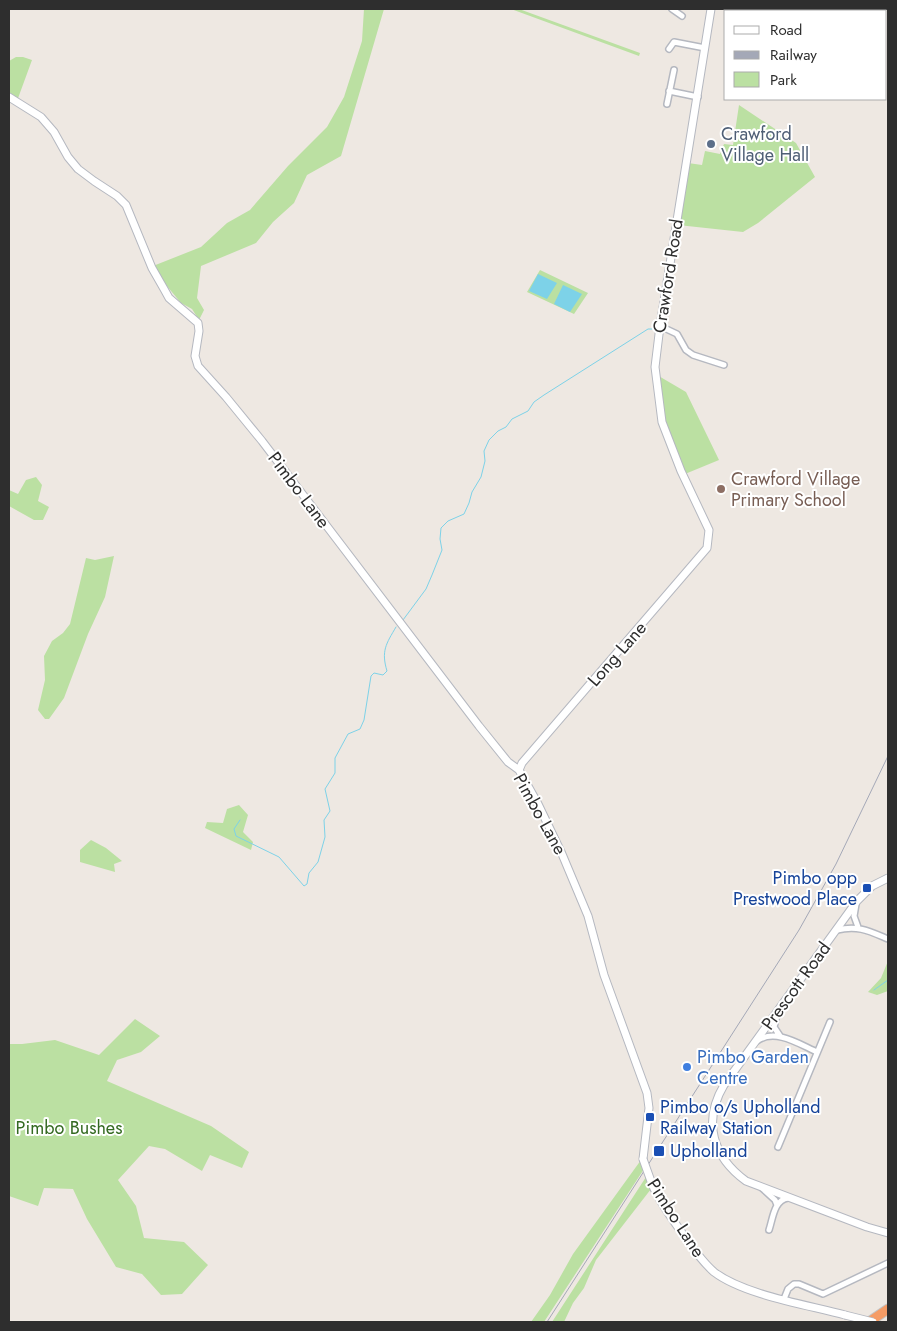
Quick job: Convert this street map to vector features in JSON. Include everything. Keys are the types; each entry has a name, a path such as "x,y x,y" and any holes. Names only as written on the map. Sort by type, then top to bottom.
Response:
{"highway":[{"path":"871,1322 888,1309"}],"street":[{"path":"672,9 682,16"},
{"name":"Crawford Road","path":"710,535 681,471 662,422 655,367 711,9"},
{"path":"669,49 674,42 705,48"},
{"path":"667,104 674,70"},
{"path":"670,91 698,97"},
{"name":"Pimbo Lane","path":"9,97 42,117 78,169 94,182 117,196 126,205 155,275 169,298 198,323 200,331 195,356 198,366 262,441 479,726 508,762 519,770 546,820 579,891 592,928 604,975 647,1093 649,1108 642,1159 652,1184 673,1220 706,1264 722,1277 742,1287 871,1322"},
{"path":"660,326 677,334 686,350 724,365"},
{"name":"Long Lane","path":"519,770 522,763 707,548 710,535"},
{"name":"Prescott Road","path":"888,878 872,886 857,901 719,1093 714,1106 712,1127 719,1152 727,1166 746,1182 888,1233"},
{"path":"857,901 854,916 858,927"},
{"path":"836,930 858,927 888,938"},
{"path":"782,1004 775,1019 774,1027 777,1034 782,1038"},
{"path":"778,1147 830,1022"},
{"path":"753,1045 766,1036 782,1038 817,1052"},
{"path":"762,1188 775,1200 777,1205"},
{"path":"769,1230 777,1205 780,1200 788,1198"},
{"path":"784,1299 788,1289 794,1284 799,1284 823,1294 888,1263"}],"green space":[{"path":"364,9 384,9 341,156 307,175 294,203 273,222 256,243 201,266 197,298 204,310 199,320 192,309 181,303 157,274 153,266 201,247 227,223 250,210 288,166 327,127 344,97 362,41"},
{"path":"511,9 519,9 640,53 639,56"},
{"path":"16,57 32,60 17,101 9,94 9,61"},
{"path":"739,105 796,143 815,177 758,223 743,232 678,225 688,163 702,165 705,151 720,154 724,144 733,145"},
{"path":"540,270 588,293 574,314 527,292"},
{"path":"657,375 686,392 719,460 685,474 664,421"},
{"path":"36,477 42,485 38,501 49,507 43,520 34,520 9,506 9,490 18,494 26,480"},
{"path":"114,556 105,597 88,634 64,698 49,719 45,719 38,710 45,680 44,656 52,641 63,633 70,624 86,558 95,560"},
{"path":"239,805 248,815 243,832 253,842 251,850 205,828 207,822 223,823 227,809"},
{"path":"91,840 106,848 122,861 114,864 115,872 80,862 80,850"},
{"path":"888,961 888,991 877,995 868,992 881,978"},
{"name":"Pimbo Bushes","path":"135,1019 160,1036 141,1052 117,1060 107,1081 211,1126 249,1152 242,1168 210,1155 202,1171 165,1149 149,1146 118,1180 136,1206 144,1238 184,1242 208,1265 182,1294 161,1295 142,1274 116,1267 87,1219 73,1189 44,1188 38,1206 9,1196 9,1044 55,1040 99,1055"},
{"path":"641,1160 644,1169 544,1322 531,1322 550,1295 573,1254"},
{"path":"646,1177 651,1189 596,1260 584,1288 573,1303 564,1322 552,1322"}],"water":[{"path":"538,274 557,283 547,299 529,291"},
{"path":"563,285 582,294 570,312 554,304"}],"waterway":[{"path":"403,620 426,589 432,575 442,550 441,528 448,521 464,514 472,492 481,477 485,461 484,451 489,440 498,431 506,427 512,419 528,411 534,402 544,395 648,329 654,329"},
{"path":"240,820 234,829 236,836 279,857 304,886 307,884 309,873 318,862 325,837 324,820 330,811 325,789 335,773 335,758 348,734 360,729 364,720 371,676 374,673 383,675 387,671 384,658 386,648 396,627"},
{"path":"874,990 888,980"}],"railway":[{"path":"547,1322 799,930 836,864 888,756"}],"place":[{"name":"Crawford Village Hall","path":"711,144"},
{"name":"Crawford Village Primary School","path":"721,489"},
{"name":"Pimbo opp Prestwood Place","path":"867,888"},
{"name":"Pimbo Garden Centre","path":"687,1067"},
{"name":"Pimbo o/s Upholland Railway Station","path":"650,1117"},
{"name":"Upholland","path":"659,1151"}]}
